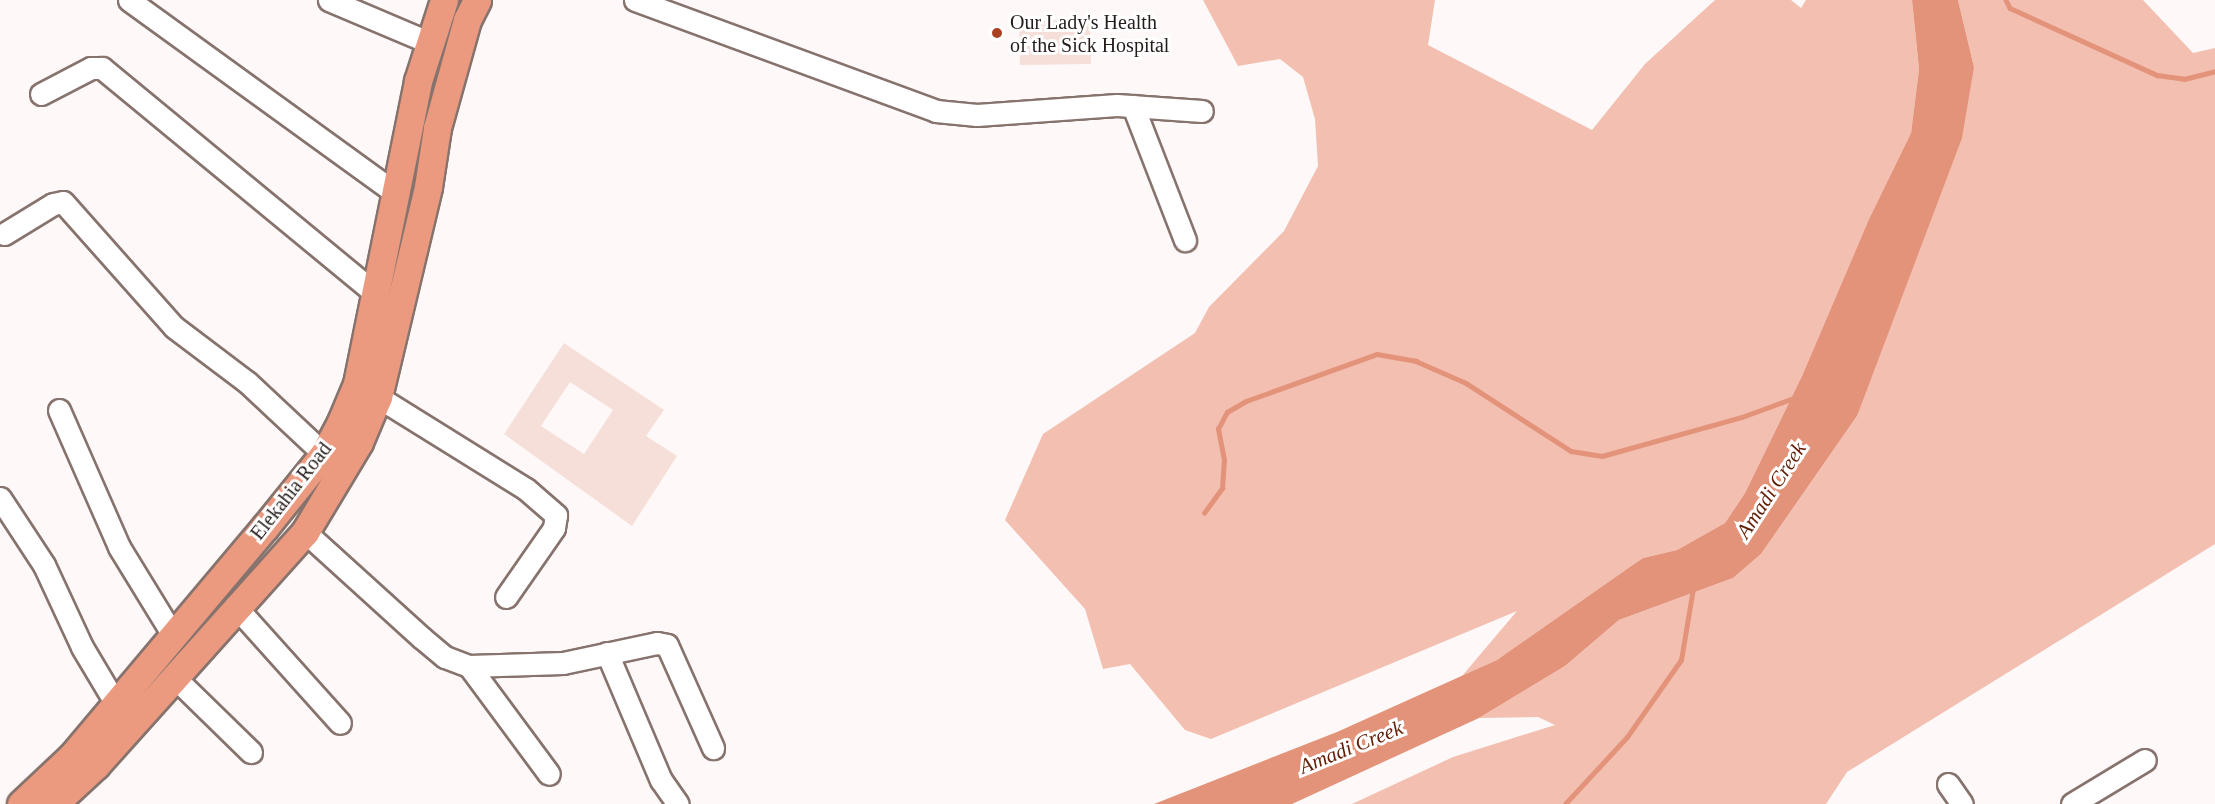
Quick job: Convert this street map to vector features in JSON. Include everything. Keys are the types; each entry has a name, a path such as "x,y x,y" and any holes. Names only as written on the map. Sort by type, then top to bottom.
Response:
{"main road":[{"name":"Elekahia Road","path":"21,804 72,756 324,454 357,384 428,42 443,0"},
{"name":"Elekahia Road","path":"54,804 96,765 173,676 305,532 354,451 378,397 428,187 440,117 467,20 477,0"}],"street":[{"path":"129,0 396,193"},
{"path":"329,0 428,42"},
{"path":"635,0 936,111 977,115 1133,106 1202,111"},
{"path":"42,94 90,68 102,68 375,293"},
{"path":"1133,106 1185,240"},
{"path":"4,234 53,204 63,202 174,327 247,382 324,454"},
{"path":"378,397 525,489 556,515 554,528 506,597"},
{"path":"59,410 119,547 173,635"},
{"path":"0,498 44,565 82,647 116,704"},
{"path":"305,532 429,645 445,657 469,666 563,663 657,643 667,645 713,748"},
{"path":"236,606 340,723"},
{"path":"607,653 661,780 678,804"},
{"path":"469,666 549,774"},
{"path":"173,676 251,752"},
{"path":"2072,804 2145,760"},
{"path":"1948,784 1962,804"}],"shaded area":[{"path":"1203,0 1435,0 1428,45 1592,130 1645,64 1715,0 1791,0 1801,8 1806,0 1912,0 1919,69 1911,133 1869,219 1802,376 1745,493 1725,523 1677,550 1643,558 1565,616 1497,660 1462,676 1517,611 1211,739 1185,730 1130,664 1103,669 1085,609 1005,520 1043,434 1195,333 1209,307 1284,231 1318,166 1315,119 1303,77 1280,59 1238,66"},
{"path":"1958,0 2143,0 2193,53 2215,48 2215,544 1847,772 1826,804 1352,804 1453,757 1555,725 1538,717 1479,718 1565,666 1619,620 1733,578 1761,554 1857,416 1974,67"}],"water":[{"name":"Amadi Creek","path":"1912,0 1958,0 1974,67 1962,138 1857,416 1761,554 1733,578 1619,620 1565,666 1479,718 1292,804 1154,804 1337,732 1497,660 1643,558 1677,550 1725,523 1745,493 1802,376 1869,219 1911,133 1919,69"}],"building":[{"path":"1090,20 1091,64 1020,65 1019,21"},
{"path":"564,343 664,410 646,436 677,456 632,526 504,434","holes":["570,382 613,410 584,454 541,426"]}],"waterway":[{"path":"2006,0 2010,8 2157,75 2184,79 2215,71"},
{"path":"1204,513 1222,488 1224,460 1218,429 1227,412 1246,401 1377,354 1416,361 1466,383 1571,451 1602,456 1742,417 1794,398"},
{"path":"1565,804 1627,737 1681,660 1693,588"}],"place":[{"name":"Our Lady's Health of the Sick Hospital","path":"997,33"}]}
